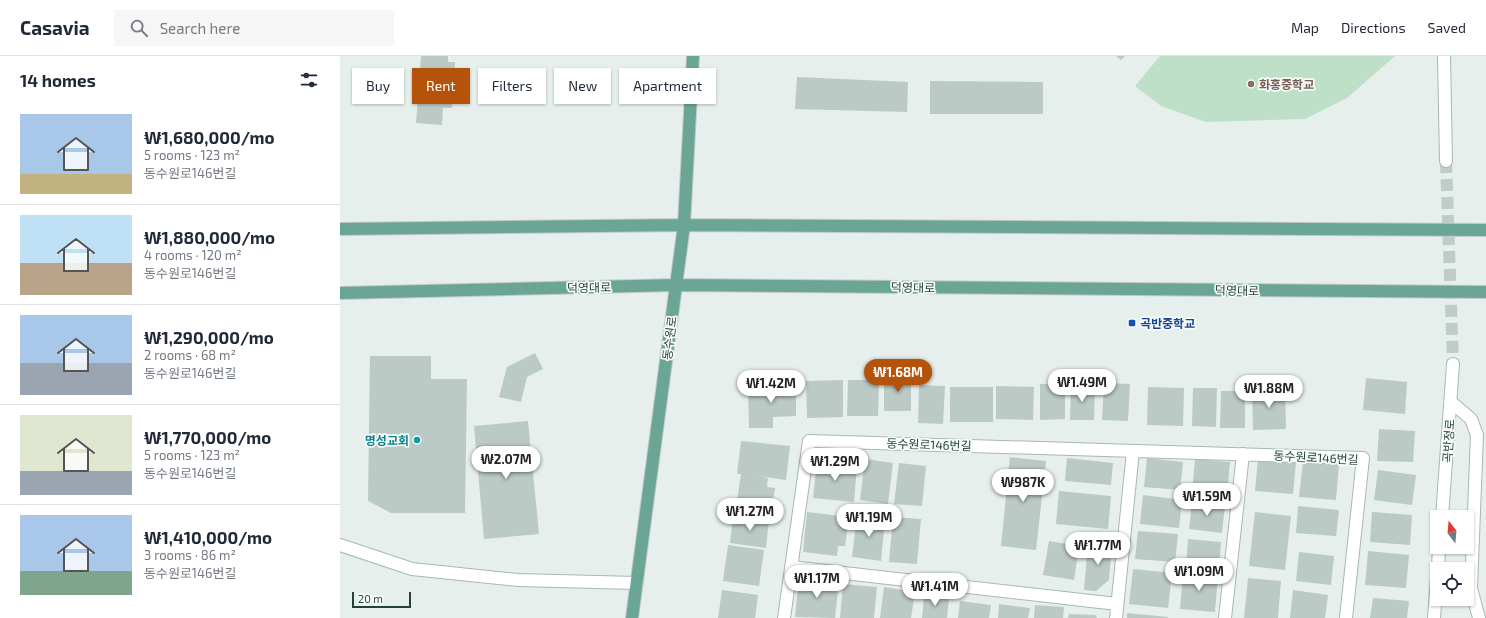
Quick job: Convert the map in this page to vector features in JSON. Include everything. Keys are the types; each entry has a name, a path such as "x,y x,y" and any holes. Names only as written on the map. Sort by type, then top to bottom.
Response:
{"main road":[{"name":"동수원로","path":"632,618 684,225 693,56"},
{"path":"340,229 684,225 1486,230"},
{"name":"덕영대로","path":"340,293 676,285 1486,292"}],"street":[{"path":"1444,56 1446,161"},
{"name":"곡반정로","path":"1442,510 1454,364"},
{"path":"1450,402 1471,419 1477,435 1471,588 1479,618"},
{"name":"동수원로146번길","path":"784,618 809,441 1363,458 1346,618"},
{"path":"1116,618 1133,451"},
{"path":"1225,618 1243,454"},
{"path":"340,545 412,569 518,580 637,583"},
{"path":"791,567 1117,604"},
{"path":"1434,618 1435,606"}],"green space":[{"path":"1160,56 1395,56 1347,98 1305,119 1206,122 1161,106 1135,86"}],"building":[{"path":"421,56 448,56 448,62 455,62 455,68 420,68"},
{"path":"1116,56 1125,56 1121,60"},
{"path":"797,77 908,82 907,112 795,109"},
{"path":"930,81 1043,82 1043,114 930,114"},
{"path":"417,104 452,104 452,108 443,108 442,125 416,123"},
{"path":"535,353 543,369 527,377 521,402 499,397 507,367"},
{"name":"명성교회","path":"370,356 431,356 431,379 467,379 465,513 391,513 368,501"},
{"path":"884,375 911,375 911,411 884,411"},
{"path":"1366,378 1407,382 1405,414 1363,410"},
{"path":"843,380 843,417 807,418 806,381"},
{"path":"848,380 879,380 878,416 847,416"},
{"path":"1104,383 1130,384 1128,421 1102,420"},
{"path":"796,384 796,416 773,417 773,428 749,428 748,385"},
{"path":"1040,384 1065,384 1065,419 1040,420"},
{"path":"919,385 945,386 943,424 918,423"},
{"path":"996,386 1034,387 1033,420 996,419"},
{"path":"1071,386 1095,386 1094,420 1070,420"},
{"path":"950,387 993,387 993,422 950,422"},
{"path":"1148,387 1184,388 1183,426 1147,425"},
{"path":"1193,388 1217,388 1216,427 1192,426"},
{"path":"1285,388 1286,429 1253,430 1252,389"},
{"path":"1221,391 1245,391 1245,428 1220,428"},
{"path":"528,421 539,534 484,539 474,426"},
{"path":"1379,429 1415,431 1413,462 1377,461"},
{"path":"741,441 790,446 786,480 758,476 768,478 767,487 775,488 770,520 735,514 741,474 737,474"},
{"path":"1010,457 1046,461 1036,550 1001,546"},
{"path":"1067,458 1113,463 1111,485 1065,481"},
{"path":"1147,458 1183,462 1180,490 1144,487"},
{"path":"865,459 893,463 888,504 860,500"},
{"path":"1195,459 1230,462 1227,496 1192,494"},
{"path":"1258,459 1296,462 1293,494 1255,491"},
{"path":"1303,461 1339,464 1336,500 1299,497"},
{"path":"817,462 857,466 854,502 813,498"},
{"path":"899,463 926,466 922,506 894,504"},
{"path":"1378,470 1416,475 1412,505 1374,500"},
{"path":"1059,491 1111,496 1108,529 1056,524"},
{"path":"1143,495 1182,500 1179,528 1140,524"},
{"path":"1192,501 1225,504 1222,533 1189,529"},
{"path":"1298,506 1339,510 1336,536 1296,533"},
{"path":"807,512 849,517 845,546 838,546 837,556 803,552"},
{"path":"1255,512 1291,516 1285,570 1249,566"},
{"path":"1372,512 1412,515 1410,545 1370,542"},
{"path":"733,516 769,520 766,548 730,543"},
{"path":"857,516 885,519 881,561 852,557"},
{"path":"893,517 921,519 917,564 889,562"},
{"path":"1138,531 1178,534 1175,562 1135,559"},
{"path":"1188,539 1221,542 1219,571 1186,568"},
{"path":"1049,541 1079,546 1074,580 1043,575"},
{"path":"1088,543 1112,545 1109,580 1096,591 1084,590"},
{"path":"728,545 764,550 759,586 723,581"},
{"path":"1368,551 1409,555 1406,588 1365,585"},
{"path":"1299,552 1334,556 1331,585 1296,581"},
{"path":"1133,569 1172,573 1168,608 1129,604"},
{"path":"1183,573 1218,576 1215,612 1180,609"},
{"path":"1248,578 1281,581 1278,618 1244,618"},
{"path":"804,579 839,582 835,618 795,617 798,586"},
{"path":"843,584 877,587 874,618 840,618"},
{"path":"884,587 915,592 911,618 880,618"},
{"path":"722,590 758,595 755,618 718,618"},
{"path":"1293,590 1328,595 1325,618 1290,618"},
{"path":"924,596 949,598 947,618 922,618"},
{"path":"1373,598 1409,601 1407,618 1370,618"},
{"path":"960,601 991,605 989,618 958,618"},
{"path":"999,604 1030,608 1028,618 998,618"},
{"path":"1035,605 1064,607 1063,618 1034,618"},
{"path":"1127,613 1168,617 1168,618 1127,618"},
{"path":"1069,614 1095,615 1097,618 1068,618"}],"tunnel":[{"path":"1446,161 1453,364"}],"place":[{"name":"화홍중학교","path":"1251,84"},
{"name":"곡반중학교","path":"1132,323"},
{"name":"명성교회","path":"417,440"}]}
